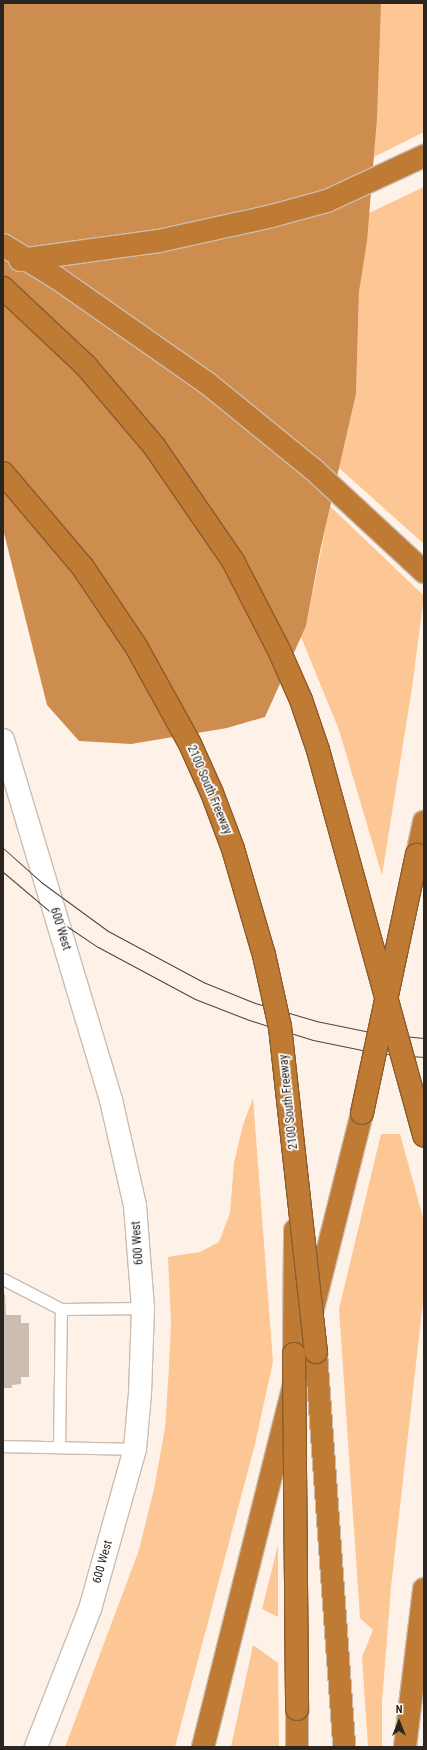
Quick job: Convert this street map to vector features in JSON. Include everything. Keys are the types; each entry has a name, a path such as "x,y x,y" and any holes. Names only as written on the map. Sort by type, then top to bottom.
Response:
{"highway":[{"path":"3,263 159,242 272,216 327,201 424,156"},
{"path":"3,245 57,278 207,383 314,470 424,572"},
{"path":"3,288 86,366 154,446 233,561 278,648 300,700 318,750 424,1136"},
{"name":"2100 South Freeway","path":"3,473 71,551 122,624 168,701 212,793 242,876 274,998 287,1076 295,1158"},
{"path":"203,1747 362,1114 424,822"},
{"path":"295,1158 316,1352 344,1747"},
{"path":"295,1158 297,1747"},
{"path":"405,1747 424,1589"}],"street":[{"name":"600 West","path":"3,740 111,1100 136,1206 143,1308 140,1393 135,1449 90,1609 36,1747"}],"lane":[{"path":"3,1279 61,1308 143,1308"},
{"path":"60,1447 61,1308"},
{"path":"3,1446 135,1449"}],"shaded area":[{"path":"3,3 381,3 377,118 367,241 359,292 356,394 320,551 306,626 265,717 227,728 131,744 79,741 47,705 3,529"},
{"path":"380,3 424,3 424,132 374,157"},
{"path":"424,187 424,544 339,468 356,394 359,292 369,213"},
{"path":"330,506 424,596 412,688 382,875 339,730 301,637 306,626"},
{"path":"253,1098 273,1362 255,1444 175,1747 65,1747 139,1550 154,1489 165,1428 169,1367 171,1321 168,1257 200,1252 219,1242 230,1213 234,1163 243,1125"},
{"path":"381,1134 400,1134 424,1221 424,1292 391,1587 382,1702 382,1747 368,1747 362,1657 373,1630 360,1618 339,1309"},
{"path":"278,1545 278,1617 262,1609"},
{"path":"253,1645 278,1663 279,1747 231,1747"}],"building":[{"path":"3,1294 5,1294 6,1315 21,1315 21,1323 29,1323 29,1377 21,1377 21,1384 12,1385 12,1388 3,1388"}],"tram line":[{"path":"3,848 41,882 108,931 203,982 255,1003 316,1021 380,1034 424,1038"},
{"path":"3,872 68,927 98,947 195,999 249,1020 313,1040 377,1053 424,1057"}]}
